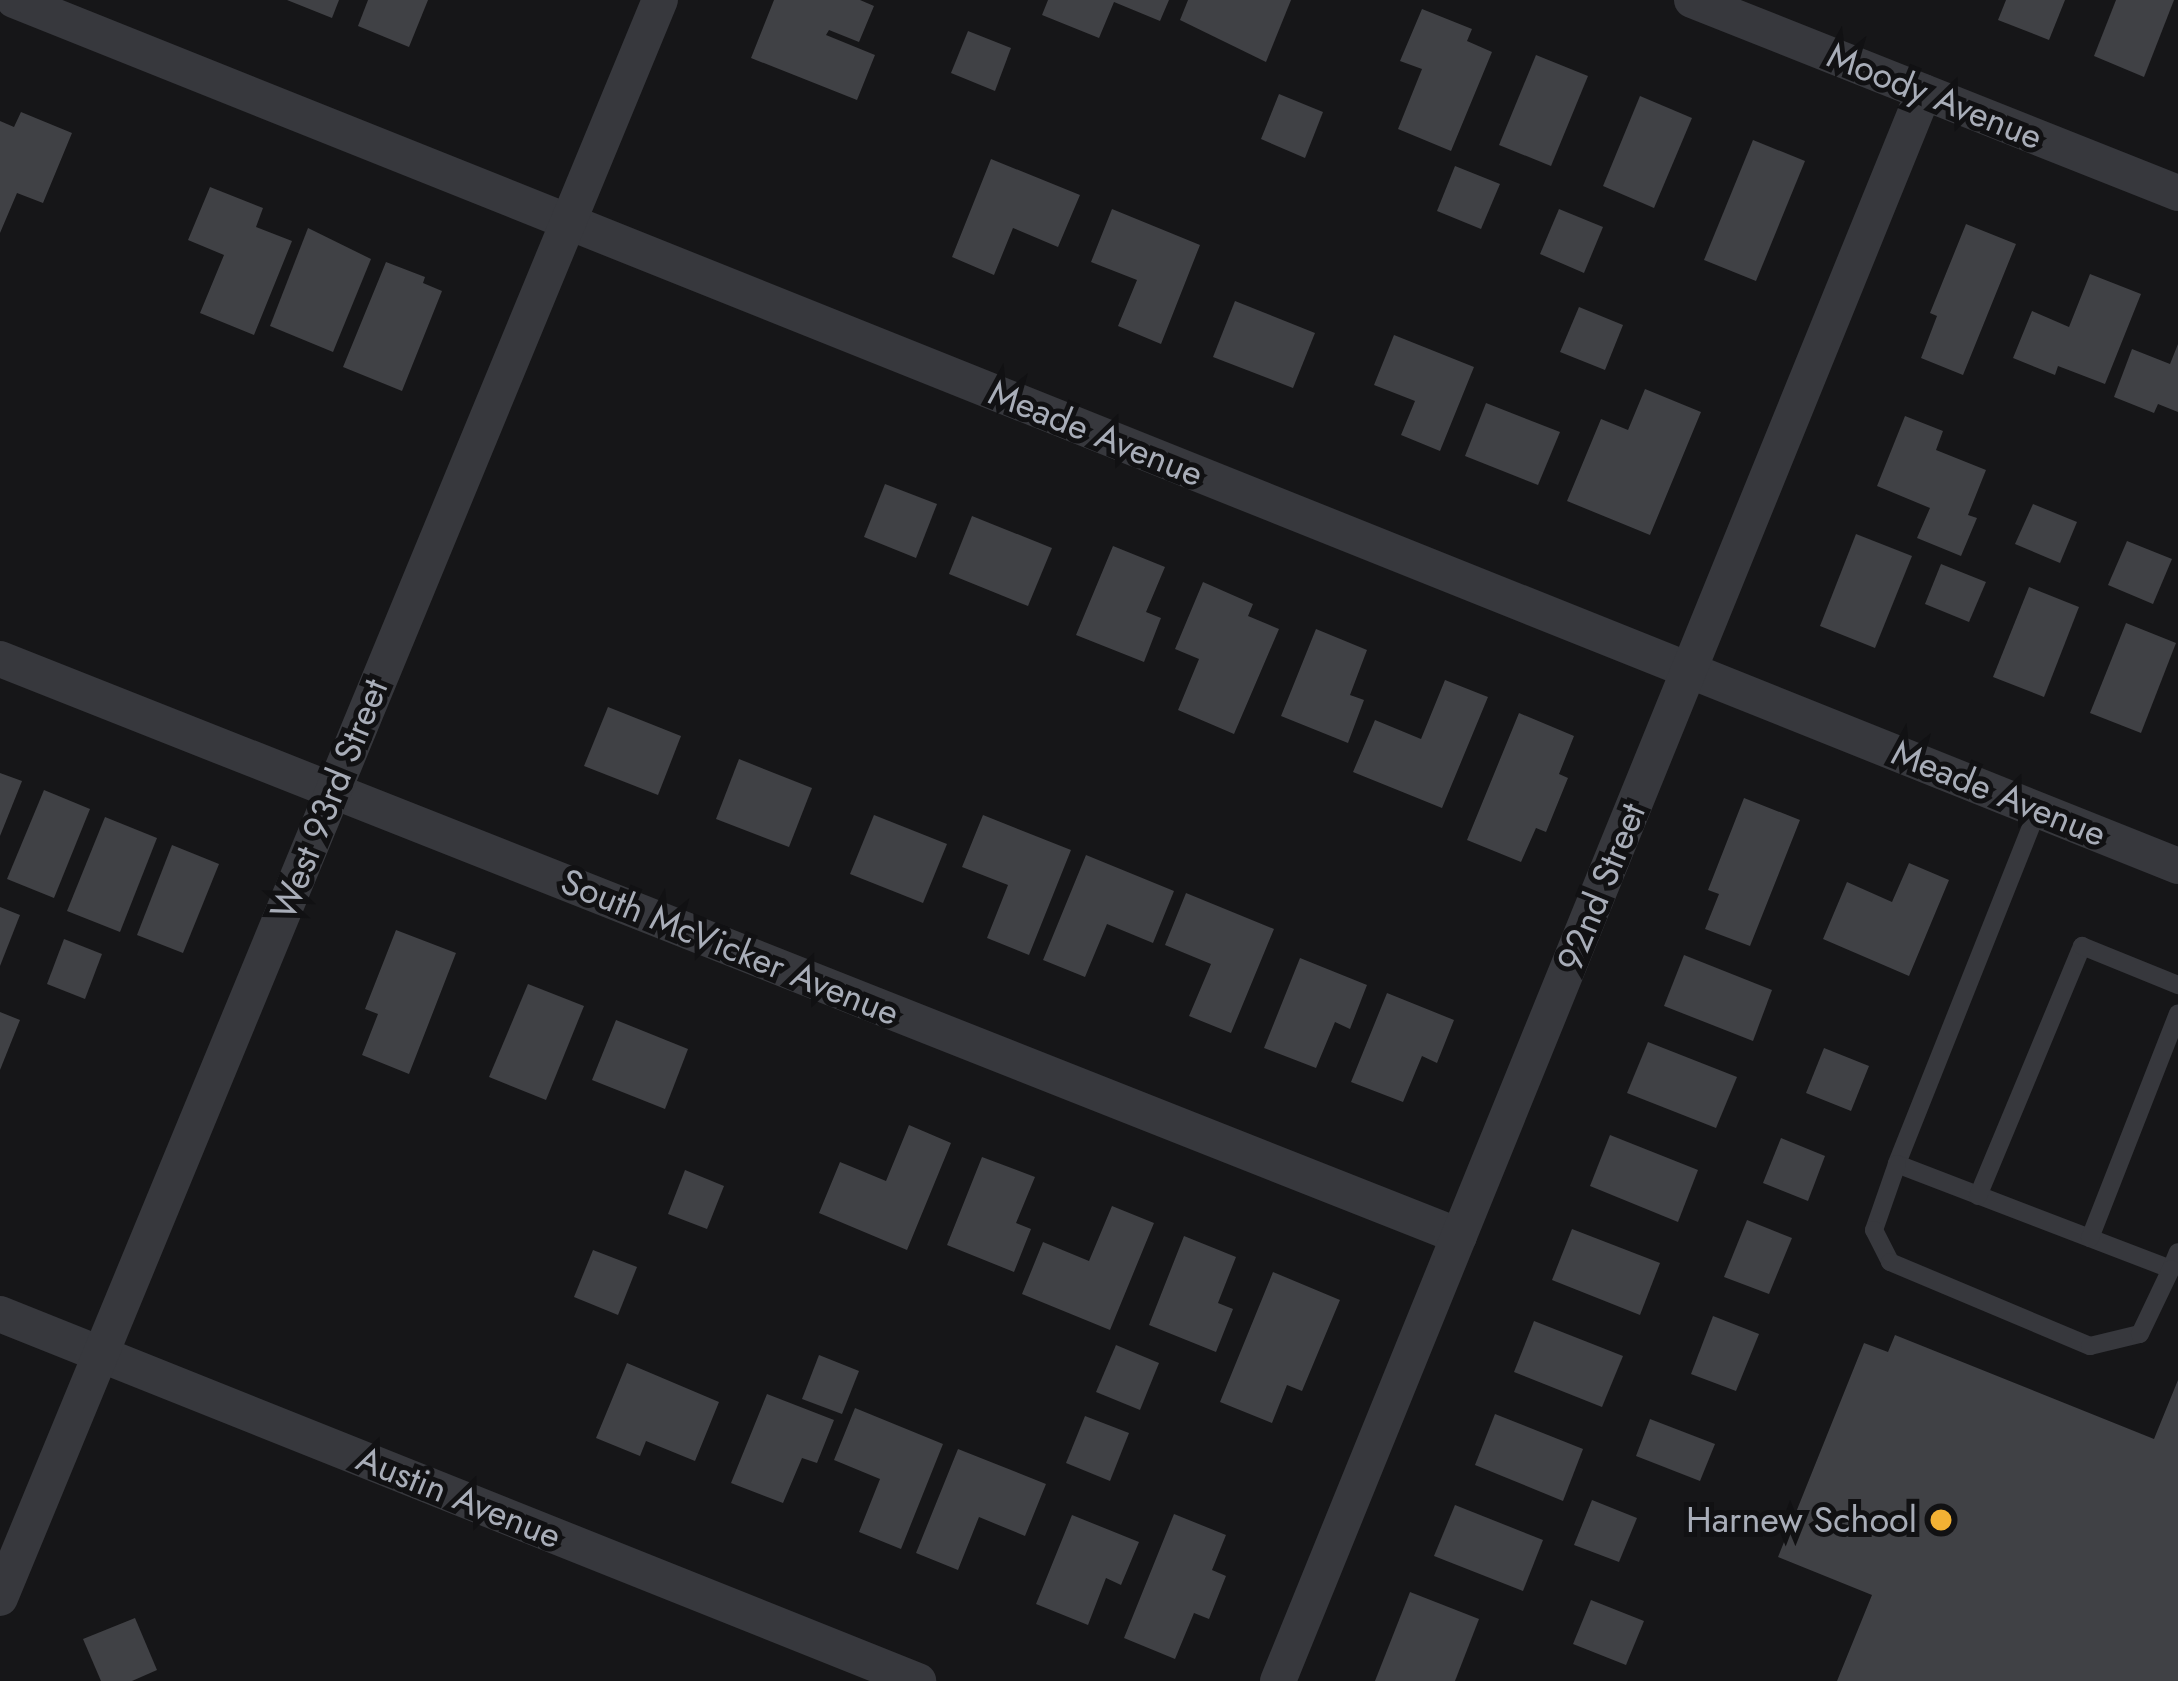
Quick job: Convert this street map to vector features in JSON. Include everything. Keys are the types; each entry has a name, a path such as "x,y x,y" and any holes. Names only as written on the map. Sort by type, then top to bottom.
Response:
{"street":[{"name":"Meade Avenue","path":"14,0 2178,866"},
{"name":"West 93rd Street","path":"0,1598 660,0"},
{"name":"Moody Avenue","path":"1692,0 2178,193"},
{"name":"92nd Street","path":"1278,1681 1924,92"},
{"name":"South McVicker Avenue","path":"0,658 1459,1236"},
{"name":"Austin Avenue","path":"0,1314 918,1681"}],"lane":[{"path":"1897,1165 2090,1238 2175,1261 2140,1334 2090,1346 1890,1262 1874,1230 1897,1165 2038,809"},
{"path":"1978,1196 2081,946 2178,985"},
{"path":"2090,1238 2178,1014"}],"building":[{"path":"287,0 339,0 332,18"},
{"path":"368,0 428,0 409,47 358,26"},
{"path":"774,0 860,0 874,6 859,42 829,30 826,35 875,55 857,100 751,58"},
{"path":"1048,0 1169,0 1160,21 1114,2 1099,38 1042,15"},
{"path":"1188,0 1291,0 1266,62 1180,20"},
{"path":"2006,0 2065,0 2049,40 1998,20"},
{"path":"2116,0 2174,0 2144,77 2094,56"},
{"path":"1422,9 1472,29 1467,41 1492,52 1451,151 1398,129 1422,69 1400,61"},
{"path":"968,31 1011,48 995,91 951,73"},
{"path":"1536,55 1588,76 1551,166 1499,145"},
{"path":"1279,94 1323,112 1305,158 1261,139"},
{"path":"1640,96 1692,118 1654,208 1603,186"},
{"path":"21,112 72,133 43,203 17,193 0,233 0,121 14,127"},
{"path":"1753,140 1805,161 1756,281 1704,260"},
{"path":"991,159 1080,195 1058,247 1013,228 994,275 952,257"},
{"path":"1455,166 1500,184 1481,229 1437,211"},
{"path":"210,187 263,208 256,227 292,241 254,335 200,313 224,255 188,240"},
{"path":"1112,209 1200,245 1161,344 1118,326 1137,280 1091,262"},
{"path":"1559,209 1603,227 1584,273 1540,254"},
{"path":"1966,224 2016,244 1963,375 1921,358 1937,316 1930,313"},
{"path":"308,228 371,259 333,352 270,326"},
{"path":"386,262 425,277 423,283 442,291 402,391 343,367"},
{"path":"2090,274 2141,294 2105,384 2058,366 2055,375 2013,358 2032,311 2069,327"},
{"path":"1235,301 1315,333 1293,388 1213,357"},
{"path":"1579,307 1623,325 1605,370 1560,352"},
{"path":"1394,335 1474,367 1440,451 1401,435 1415,401 1374,385"},
{"path":"2178,344 2178,412 2158,404 2154,413 2114,397 2132,349 2170,364"},
{"path":"1645,389 1701,412 1650,535 1567,501 1601,419 1628,430"},
{"path":"1486,403 1560,432 1538,485 1465,456"},
{"path":"1905,416 1943,431 1936,450 1986,470 1968,515 1977,518 1961,556 1917,538 1930,508 1877,486"},
{"path":"885,484 937,504 916,558 864,537"},
{"path":"2033,504 2077,522 2060,563 2015,544"},
{"path":"972,516 1052,548 1028,606 949,574"},
{"path":"1856,534 1912,556 1875,648 1820,626"},
{"path":"2127,541 2172,559 2153,604 2108,585"},
{"path":"1113,546 1165,567 1146,612 1161,618 1144,662 1076,635"},
{"path":"1941,564 1986,582 1969,622 1925,604"},
{"path":"1203,582 1253,604 1248,616 1279,629 1234,734 1178,710 1199,659 1175,649"},
{"path":"2029,587 2079,607 2044,697 1993,677"},
{"path":"2126,623 2176,643 2141,733 2090,713"},
{"path":"1316,629 1367,650 1350,695 1364,700 1348,743 1281,716"},
{"path":"1445,680 1488,697 1442,808 1353,772 1375,720 1421,739"},
{"path":"608,707 681,736 658,795 584,766"},
{"path":"1519,713 1574,736 1559,774 1568,778 1546,832 1536,828 1521,862 1467,840"},
{"path":"739,759 812,788 789,847 716,819"},
{"path":"0,773 22,781 0,836"},
{"path":"44,790 90,809 54,898 7,879"},
{"path":"1744,798 1800,820 1750,946 1705,929 1719,894 1708,890"},
{"path":"874,815 947,844 923,903 850,874"},
{"path":"983,815 1071,850 1029,955 987,938 1008,885 962,867"},
{"path":"105,817 157,838 120,932 67,911"},
{"path":"172,845 219,864 183,953 137,935"},
{"path":"1086,855 1174,891 1153,943 1107,924 1085,977 1043,960"},
{"path":"1909,863 1949,880 1909,976 1823,939 1847,882 1892,902"},
{"path":"1186,893 1274,929 1231,1033 1189,1016 1211,964 1165,945"},
{"path":"0,907 20,915 0,966"},
{"path":"396,930 456,953 409,1074 362,1055 378,1014 365,1009"},
{"path":"64,939 102,954 85,999 47,984"},
{"path":"1684,955 1772,990 1753,1041 1664,1006"},
{"path":"1300,958 1367,985 1350,1029 1335,1022 1316,1068 1264,1048"},
{"path":"528,984 584,1006 546,1100 489,1077"},
{"path":"1387,993 1454,1020 1437,1063 1422,1056 1403,1102 1351,1082"},
{"path":"0,1012 20,1020 0,1070"},
{"path":"616,1020 688,1049 665,1109 592,1080"},
{"path":"1648,1042 1737,1077 1716,1128 1627,1093"},
{"path":"1824,1048 1869,1066 1851,1111 1806,1093"},
{"path":"909,1125 951,1143 907,1250 819,1213 840,1162 886,1181"},
{"path":"1610,1135 1698,1170 1678,1222 1590,1186"},
{"path":"1781,1138 1825,1156 1808,1201 1763,1183"},
{"path":"982,1157 1035,1177 1016,1223 1031,1229 1014,1272 947,1245"},
{"path":"685,1170 724,1186 707,1229 668,1214"},
{"path":"1112,1206 1154,1223 1110,1330 1022,1294 1043,1242 1089,1261"},
{"path":"1747,1220 1792,1238 1769,1294 1724,1277"},
{"path":"1572,1229 1660,1263 1640,1315 1552,1280"},
{"path":"1184,1236 1236,1257 1218,1303 1233,1309 1216,1352 1149,1325"},
{"path":"593,1250 637,1267 618,1315 574,1297"},
{"path":"1273,1272 1340,1300 1302,1391 1287,1385 1272,1423 1220,1402"},
{"path":"1713,1316 1759,1334 1736,1391 1691,1374"},
{"path":"1534,1321 1623,1356 1602,1407 1514,1372"},
{"path":"1895,1335 2154,1439 2178,1380 2178,1681 1837,1681 1872,1595 1778,1557 1864,1343 1888,1352"},
{"path":"1116,1345 1159,1363 1140,1410 1096,1392"},
{"path":"819,1355 859,1371 842,1414 802,1399"},
{"path":"627,1363 719,1402 695,1461 646,1441 640,1456 596,1438"},
{"path":"767,1394 834,1420 817,1463 802,1458 783,1503 731,1483"},
{"path":"855,1408 943,1444 901,1549 859,1532 880,1479 834,1460"},
{"path":"1495,1414 1583,1449 1563,1501 1475,1465"},
{"path":"1085,1416 1129,1433 1110,1481 1066,1463"},
{"path":"1650,1419 1715,1444 1700,1481 1636,1456"},
{"path":"958,1449 1046,1484 1025,1536 979,1517 958,1570 916,1553"},
{"path":"1592,1500 1637,1518 1619,1562 1574,1545"},
{"path":"1455,1505 1543,1540 1523,1591 1434,1556"},
{"path":"1174,1514 1226,1535 1212,1570 1226,1576 1209,1619 1194,1613 1175,1659 1124,1638"},
{"path":"1072,1515 1139,1542 1121,1585 1106,1578 1088,1625 1036,1604"},
{"path":"1410,1592 1479,1619 1455,1681 1375,1681"},
{"path":"1591,1600 1644,1621 1626,1665 1573,1644"},
{"path":"135,1618 157,1670 132,1681 101,1681 83,1639"}],"place":[{"name":"Harnew School","path":"1941,1520"}]}
